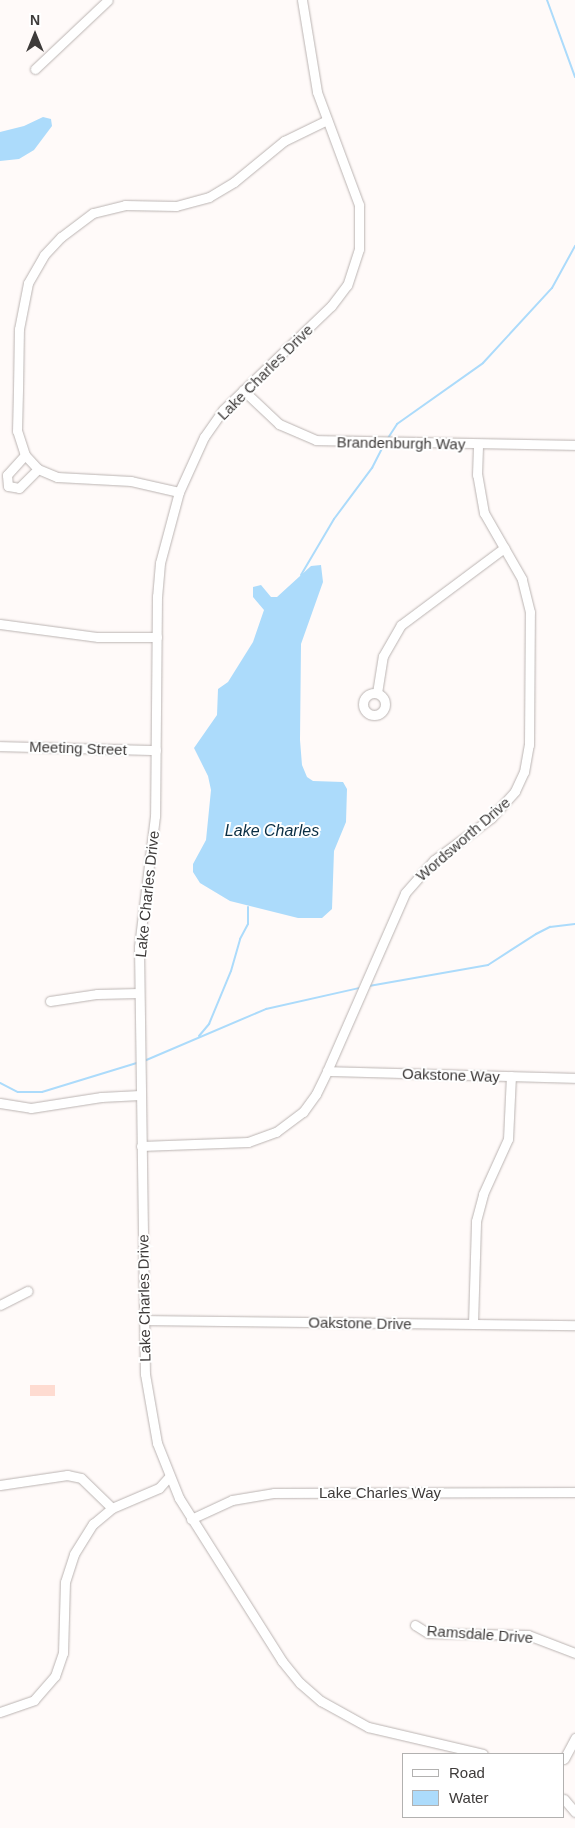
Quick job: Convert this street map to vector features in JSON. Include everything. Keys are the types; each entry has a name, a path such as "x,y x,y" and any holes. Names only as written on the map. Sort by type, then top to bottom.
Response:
{"street":[{"path":"35,69 108,0"},
{"name":"Lake Charles Drive","path":"302,0 311,62 327,120 359,205 361,233 356,262 347,285 332,306 243,390 204,437 179,492 160,564 157,637 155,816 139,947 144,1320 148,1406 169,1477 191,1519 282,1661 321,1701 368,1727 479,1753"},
{"path":"179,492 131,481 57,476 38,469 24,455 17,431 21,311 34,272 61,237 81,220 105,208 176,206 209,197 234,182 284,141 327,120"},
{"name":"Brandenburgh Way","path":"243,390 279,424 316,440 575,446"},
{"name":"Wordsworth Drive","path":"141,1146 232,1145 264,1138 286,1126 302,1112 316,1094 327,1072 405,892 434,860 502,808 524,772 529,745 530,612 522,579 490,526 480,501 477,475 478,444"},
{"path":"24,455 7,475 8,486 19,488 38,469"},
{"path":"377,693 383,656 401,625 504,548"},
{"path":"0,624 98,637 157,637"},
{"name":"Meeting Street","path":"0,746 156,750"},
{"path":"50,1001 97,994 139,993"},
{"name":"Oakstone Way","path":"327,1072 575,1078"},
{"path":"473,1324 476,1221 483,1194 508,1139 511,1076"},
{"path":"0,1103 31,1108 100,1096 140,1095"},
{"path":"0,1305 28,1292"},
{"name":"Oakstone Drive","path":"144,1320 575,1325"},
{"path":"0,1485 54,1475 74,1477 97,1491 112,1508"},
{"path":"0,1712 34,1700 55,1676 63,1653 65,1582 74,1554 93,1524 112,1508 159,1488 169,1477"},
{"name":"Lake Charles Way","path":"191,1519 232,1500 274,1492 575,1492"},
{"name":"Ramsdale Drive","path":"414,1625 428,1633 528,1635 575,1652"},
{"path":"565,1757 575,1738"},
{"path":"565,1800 575,1812"}],"shaded area":[{"path":"30,1385 55,1385 55,1396 30,1396"}],"water":[{"path":"43,117 51,119 52,126 34,150 19,159 0,161 0,132 24,126"},
{"name":"Lake Charles","path":"321,565 323,582 301,644 300,740 302,765 307,777 313,781 343,782 347,789 346,822 334,851 332,909 322,918 298,918 230,901 200,883 193,872 193,864 206,840 211,790 208,776 194,748 217,715 218,689 228,682 253,642 264,610 253,597 253,587 261,585 271,597 277,597 311,566"}],"waterway":[{"path":"547,0 575,77"},
{"path":"388,438 397,424 483,363 552,288 575,246"},
{"path":"301,575 334,519 372,468 384,444"},
{"path":"199,1036 209,1024 231,971 240,939 248,924 248,907"},
{"path":"369,986 488,965 550,927 575,924"},
{"path":"144,1061 266,1009 359,988"},
{"path":"0,1083 18,1092 42,1092 137,1063"}]}
